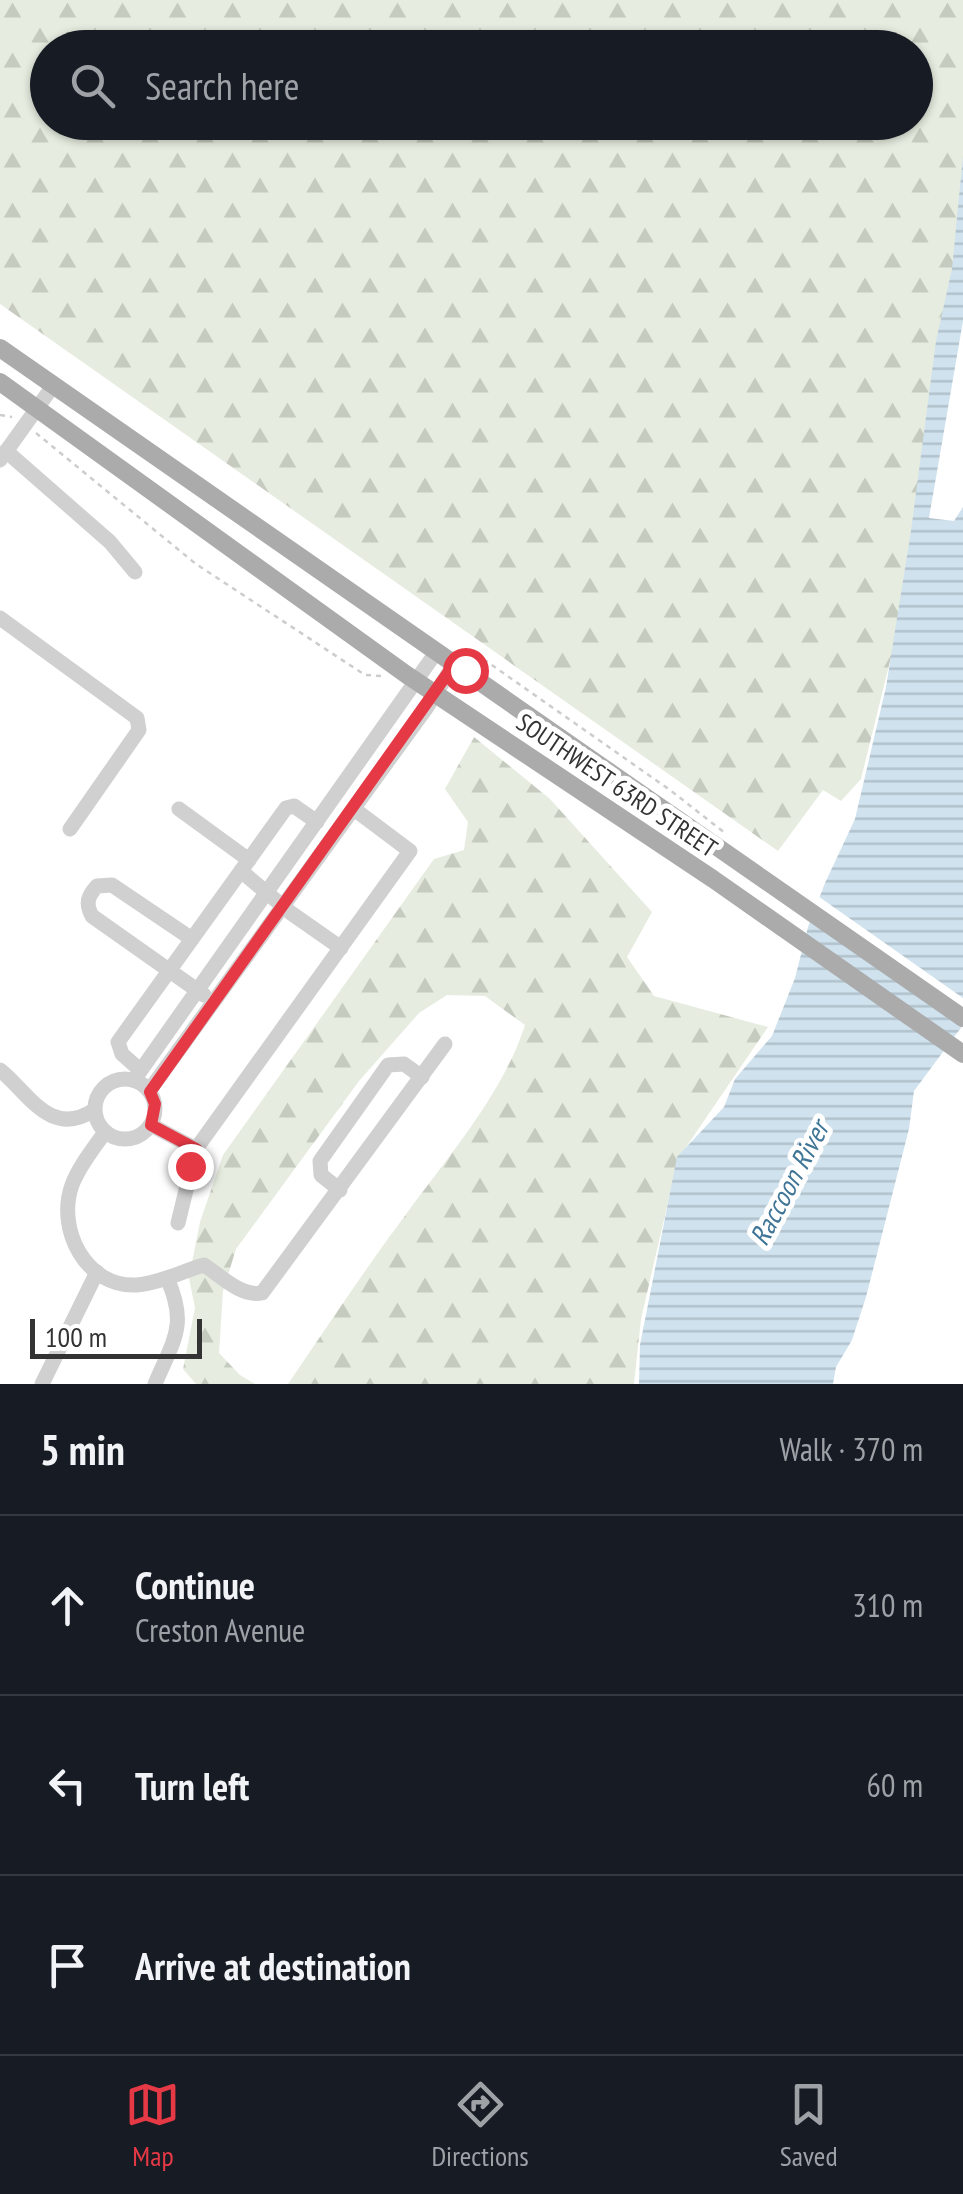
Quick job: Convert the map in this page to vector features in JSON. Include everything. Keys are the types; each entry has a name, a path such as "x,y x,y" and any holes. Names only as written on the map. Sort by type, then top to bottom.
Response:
{"main road":[{"name":"SOUTHWEST 63RD STREET","path":"0,348 963,1018"},
{"name":"SOUTHWEST 63RD STREET","path":"0,382 418,681 713,879 963,1054"}],"street":[{"path":"54,386 3,456 110,542 135,572"},
{"path":"0,618 137,718 139,730 70,829"},
{"path":"0,1070 30,1104 48,1114 82,1118 94,1110 100,1091 108,1084 137,1075 437,651"},
{"path":"150,1092 455,663"},
{"path":"94,1110 105,1132 118,1139 137,1137 151,1125 155,1104 118,1042 286,808 294,806 317,822"},
{"path":"179,809 284,906 341,948"},
{"path":"178,1223 196,1149 410,852 354,809"},
{"path":"192,939 112,884 97,886 88,896 87,907 92,916 215,1004"},
{"path":"105,1132 72,1184 69,1202 72,1237 96,1272 120,1283 138,1285 204,1265 242,1291 262,1294 445,1044"},
{"path":"340,1190 321,1175 320,1161 388,1065 404,1064 422,1076"},
{"path":"151,1125 196,1149"},
{"path":"42,1384 96,1272"},
{"path":"155,1384 180,1318 178,1302 167,1278"}],"path":[{"path":"24,425 196,564 365,676 377,678 387,674"},
{"path":"475,663 480,656 726,834"}],"green space":[{"path":"0,0 963,0 963,166 952,305 917,552 861,779 841,801 823,790 778,851 0,304"},
{"path":"474,737 550,799 652,912 627,957 654,996 768,1027 678,1159 641,1319 634,1384 288,1384 473,1123 516,1050 525,1025 485,996 447,995 419,1013 359,1081 236,1249 223,1291 219,1353 255,1384 196,1384 183,1369 195,1308 189,1278 200,1222 223,1155 434,859 464,850 468,822 445,789"}],"water":[{"name":"Raccoon River","path":"963,156 963,321 929,518 954,521 963,507 963,1025 914,1091 909,1129 866,1297 852,1340 836,1367 833,1384 639,1384 640,1345 677,1157 724,1107 735,1079 772,1036 795,978 808,927 855,819 886,687 936,341 952,269"}],"pier":[{"path":"815,894 963,998 963,1027 807,918"}],"route":[{"path":"190,1166 196,1149 151,1125 155,1104 150,1092 455,663 465,670"}]}
